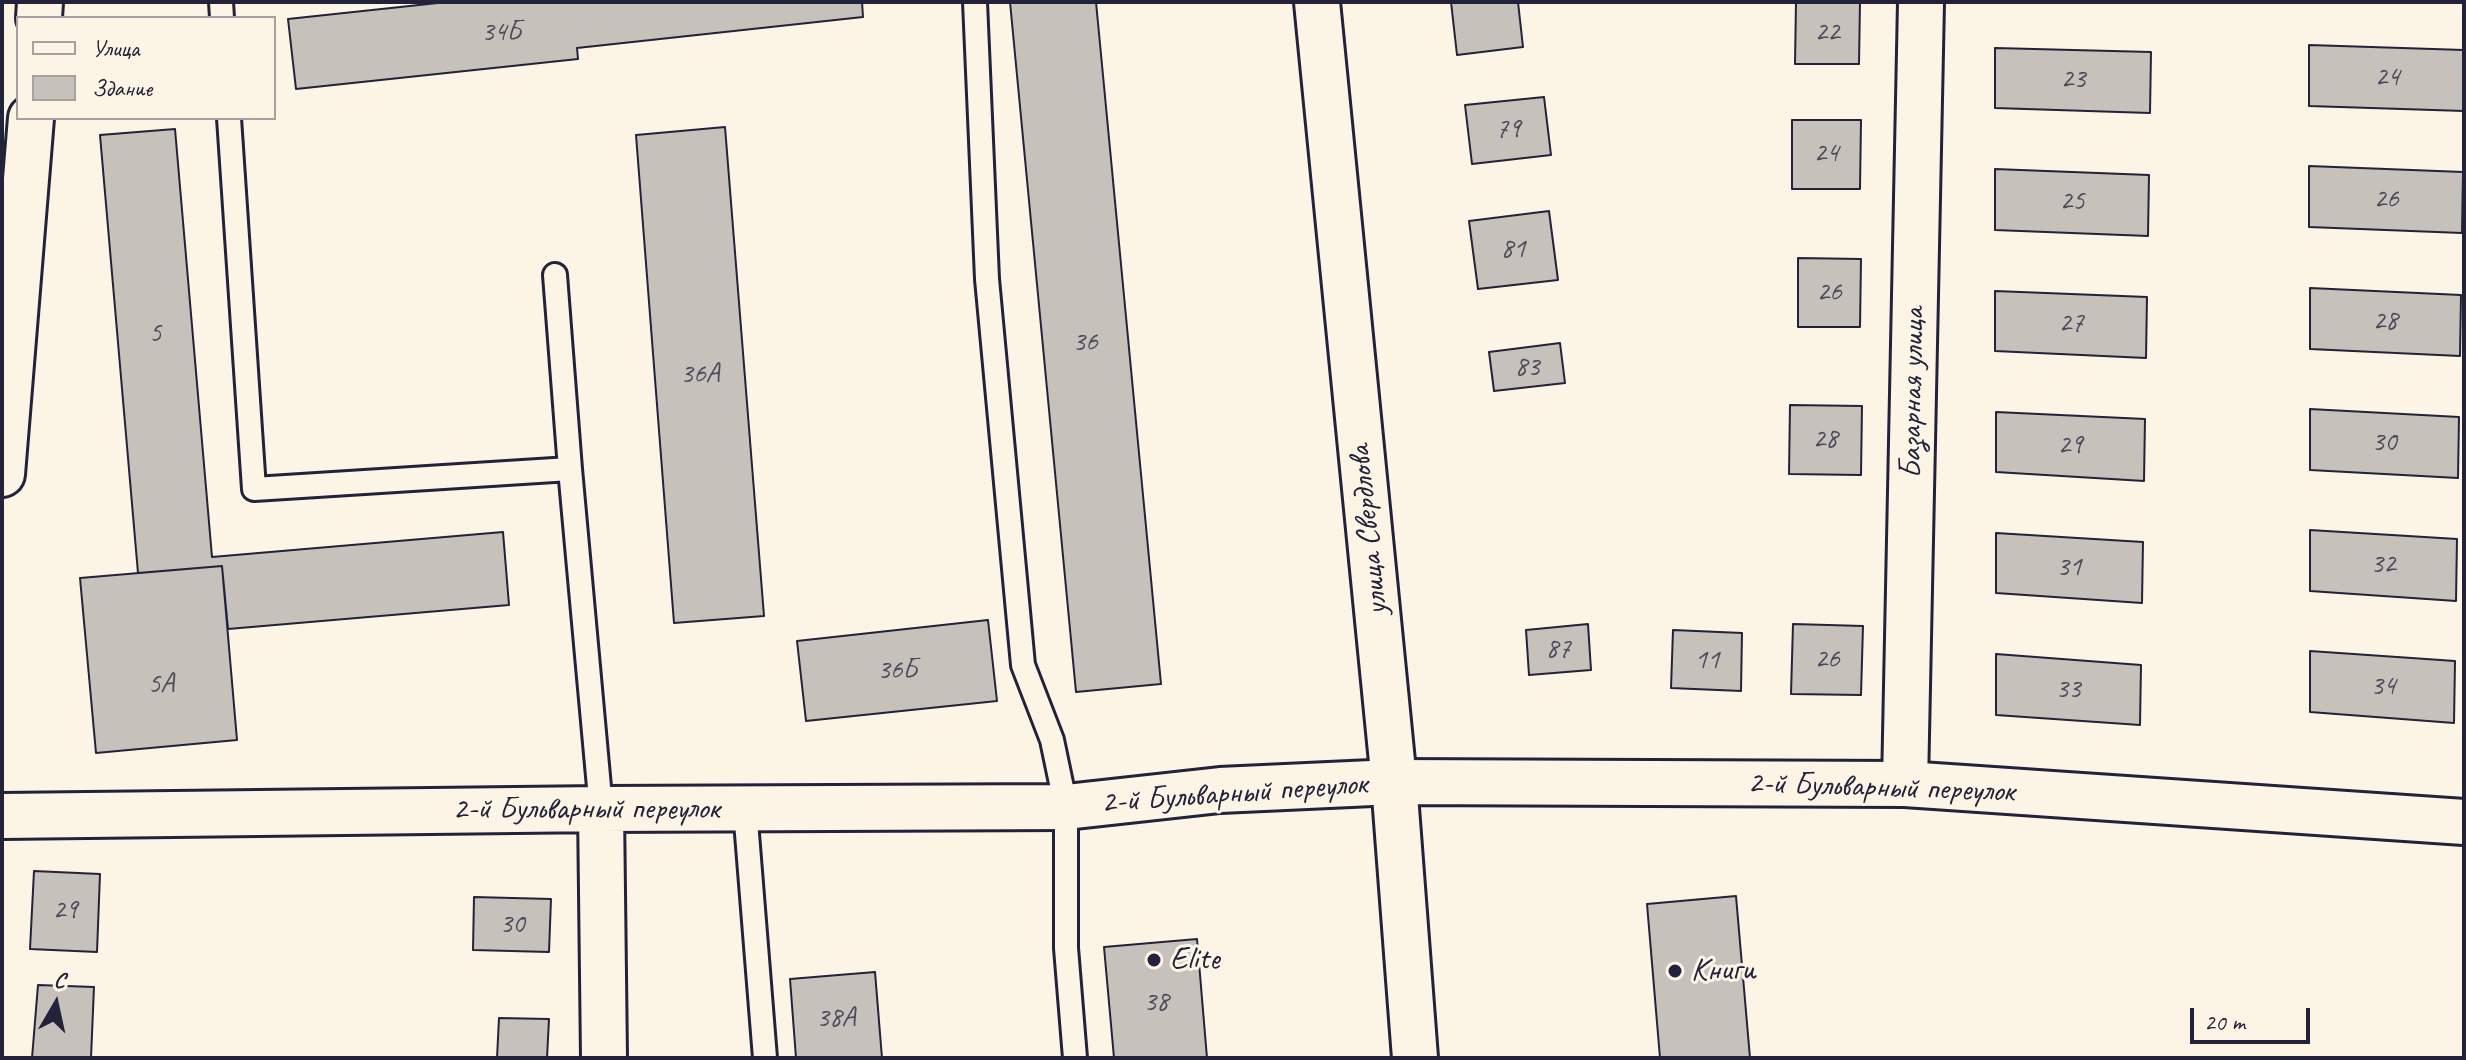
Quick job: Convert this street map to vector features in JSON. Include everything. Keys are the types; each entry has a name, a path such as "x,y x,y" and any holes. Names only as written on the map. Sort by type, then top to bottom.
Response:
{"street":[{"name":"улица Свердлова","path":"1317,2 1394,782 1415,1058"},
{"name":"Базарная улица","path":"1905,784 1921,2"},
{"path":"2,474 31,120"},
{"name":"2-й Бульварный переулок","path":"2,816 1066,807 1220,790 1394,782 1905,784 2464,822"},
{"path":"601,809 604,1058"}],"lane":[{"path":"975,2 987,279 1023,665 1052,740 1066,807 1066,948 1075,1058"},
{"path":"229,120 254,489 570,469"},
{"path":"555,275 601,809"},
{"path":"745,809 765,1058"}],"building":[{"path":"447,2 862,2 863,17 577,48 578,59 296,89 288,19"},
{"path":"1010,2 1096,2 1161,684 1076,692"},
{"path":"1451,2 1518,2 1523,47 1457,55"},
{"path":"1796,2 1860,2 1859,64 1795,64"},
{"path":"2309,45 2464,50 2464,111 2309,106"},
{"path":"1995,48 2151,52 2150,113 1995,108"},
{"path":"1544,97 1551,155 1472,164 1465,105"},
{"path":"1792,120 1861,120 1860,189 1792,189"},
{"path":"725,127 764,616 674,623 636,135"},
{"path":"175,129 212,557 503,532 509,605 228,629 222,566 138,573 100,135"},
{"path":"2309,166 2463,172 2462,233 2309,227"},
{"path":"1995,169 2149,175 2148,236 1995,230"},
{"path":"1549,211 1558,280 1478,289 1469,221"},
{"path":"1798,258 1861,259 1860,327 1798,327"},
{"path":"2310,288 2461,295 2460,356 2310,349"},
{"path":"1995,291 2147,297 2146,358 1995,351"},
{"path":"1560,343 1565,383 1494,391 1489,352"},
{"path":"1790,405 1862,406 1861,475 1789,474"},
{"path":"2310,409 2459,417 2458,478 2310,470"},
{"path":"1996,412 2145,419 2144,481 1996,472"},
{"path":"2310,530 2457,539 2456,601 2310,591"},
{"path":"1996,533 2143,542 2142,603 1996,593"},
{"path":"222,566 237,740 96,753 80,578"},
{"path":"988,620 997,701 806,721 797,641"},
{"path":"1588,624 1591,670 1529,675 1526,630"},
{"path":"1793,624 1863,626 1861,695 1791,694"},
{"path":"1673,630 1742,633 1741,691 1671,688"},
{"path":"2310,651 2455,661 2454,723 2310,712"},
{"path":"1996,654 2141,665 2140,725 1996,715"},
{"path":"34,871 100,874 97,952 30,949"},
{"path":"1736,896 1750,1058 1660,1058 1647,904"},
{"path":"474,897 551,899 549,952 473,950"},
{"path":"1197,939 1207,1058 1114,1058 1104,947"},
{"path":"875,972 882,1058 796,1058 790,979"},
{"path":"38,985 94,987 91,1058 32,1058"},
{"path":"499,1018 549,1019 547,1058 497,1058"}],"place":[{"name":"Elite","path":"1154,960"},
{"name":"Книги","path":"1675,971"}]}
